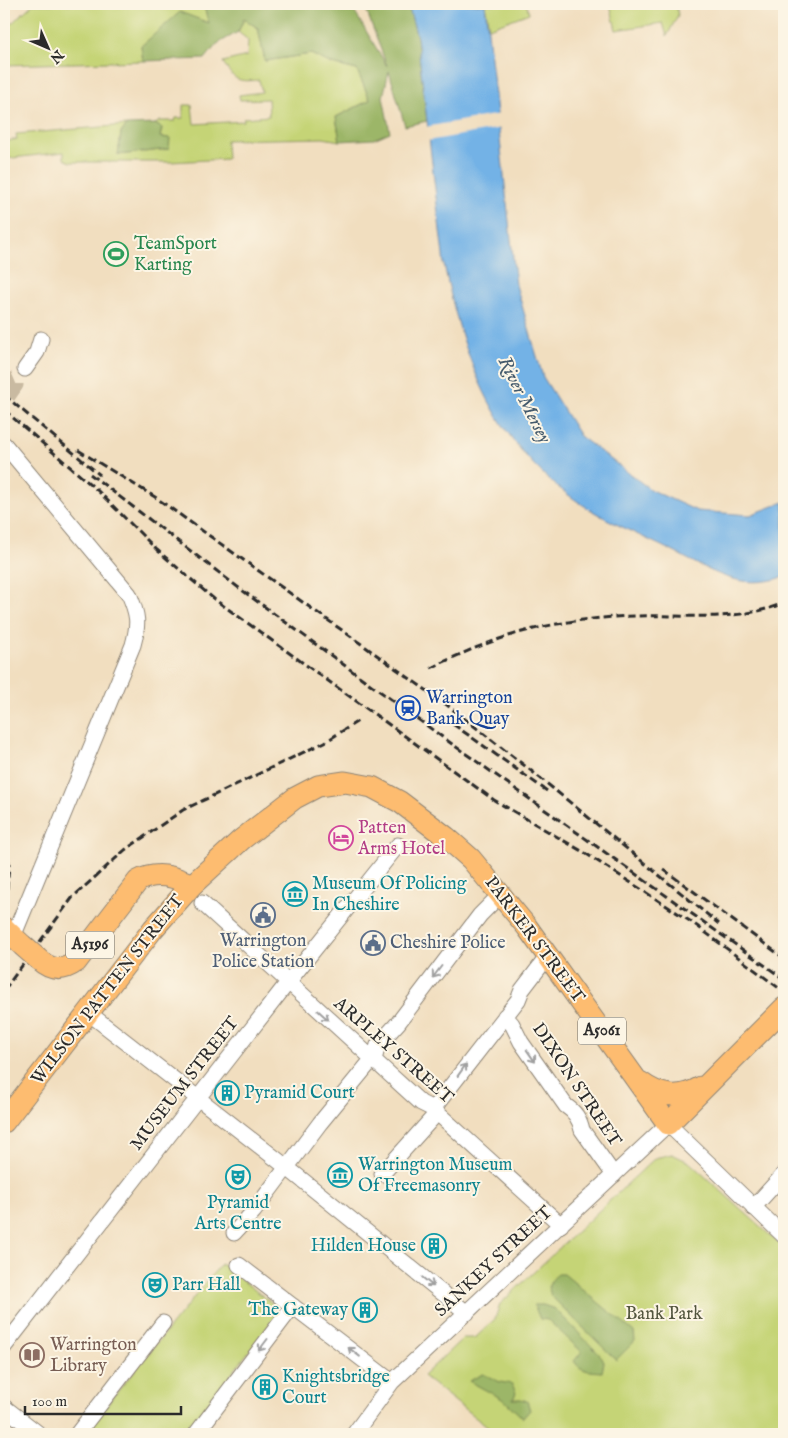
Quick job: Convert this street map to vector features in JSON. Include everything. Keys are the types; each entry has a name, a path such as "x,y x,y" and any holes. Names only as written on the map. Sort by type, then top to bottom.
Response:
{"highway":[{"name":"PARKER STREET","path":"312,788 335,782 353,782 372,788 393,798 416,813 456,846 501,894 548,956 668,1124"},
{"name":"WILSON PATTEN STREET","path":"4,1122 90,1014 147,936 178,900 197,894 244,838 295,798 312,788"},
{"name":"A5196","path":"17,940 45,965 60,969 76,962 138,881 148,876 163,876 197,894"},
{"path":"130,893 159,890 178,900"},
{"path":"668,1124 780,1012"},
{"path":"636,1078 661,1094 680,1096 695,1091 712,1080"}],"street":[{"path":"25,369 37,352 41,339"},
{"path":"4,444 129,594 137,613 137,629 133,645 17,940"},
{"name":"MUSEUM STREET","path":"4,1348 289,981 398,845"},
{"name":"ARPLEY STREET","path":"197,894 289,981 300,995 420,1102 435,1111 561,1224"},
{"path":"234,1233 254,1211 372,1059 378,1045 398,1023 480,915 501,894"},
{"path":"382,1174 435,1111 548,956"},
{"path":"90,1014 467,1313"},
{"name":"DIXON STREET","path":"505,1016 564,1103 581,1123 582,1130 614,1175"},
{"path":"668,1124 784,1236"},
{"name":"SANKEY STREET","path":"354,1434 392,1382 668,1124"},
{"path":"753,1208 784,1174"},
{"path":"239,1265 392,1382"},
{"path":"196,1434 292,1306"},
{"path":"77,1434 163,1323"},
{"path":"4,1407 39,1434"}],"green space":[{"path":"33,4 203,4 209,23 141,45 143,61 4,65 4,30"},
{"path":"203,4 350,4 387,66 364,4 408,4 417,37 427,121 405,126 389,71 383,97 390,132 374,139 340,141 336,117 370,100 357,70 332,64 311,54 265,61 258,28 244,19 238,32 217,44 205,59 143,61 141,46 180,12 209,23"},
{"path":"485,4 526,4 529,13 489,28"},
{"path":"610,4 676,4 678,15 667,36 663,23 616,30"},
{"path":"244,19 258,28 265,61 311,54 332,64 357,70 370,100 336,117 340,141 323,138 226,140 227,159 170,162 71,162 64,159 64,152 4,159 4,142 17,139 16,134 127,125 121,133 118,155 169,149 160,137 162,128 155,124 160,121 175,121 176,118 183,118 183,105 192,105 194,124 244,121 243,118 269,116 268,99 240,100 239,95 262,92 259,80 246,81 237,79 230,73 223,62 247,56 248,40 238,32"},
{"path":"155,124 162,128 160,137 170,138 169,149 118,155 121,133 127,125"},
{"name":"Bank Park","path":"672,1154 689,1162 784,1248 784,1434 496,1434 423,1376 463,1338 475,1338 495,1319 500,1304 655,1158"},
{"path":"221,1264 281,1310 185,1434 83,1434"},
{"path":"558,1274 564,1274 634,1332 635,1341 616,1360 551,1296 550,1283"},
{"path":"534,1305 543,1305 555,1309 602,1357 604,1362 602,1372 586,1370 577,1365 574,1361 582,1352 548,1320 540,1319"},
{"path":"483,1374 500,1382 512,1384 516,1393 513,1399 527,1401 530,1410 523,1418 504,1400 469,1381"}],"water":[{"name":"River Mersey","path":"408,4 485,4 516,285 543,377 580,436 651,490 697,511 750,515 784,502 784,577 753,582 727,577 605,518 553,483 527,458 506,430 488,400 474,369 452,300 444,264 417,37"}],"pier":[{"path":"500,114 502,128 427,141 425,127"}],"tunnel":[{"path":"4,389 9,381 16,378 16,385 4,402"}],"railway":[{"path":"4,395 100,475"},
{"path":"4,410 97,490 157,550 214,599 494,800 585,853 693,923 784,992"},
{"path":"78,450 155,497 447,705 534,773 719,924"},
{"path":"90,474 239,588 445,739 784,979"},
{"path":"431,668 506,637 579,620 635,616 729,615 747,613 784,603"},
{"path":"443,717 547,791"},
{"path":"4,990 73,897 125,850 183,810 325,742 358,721"},
{"path":"4,810 9,865 4,923"},
{"path":"663,869 784,958"}],"place":[{"name":"TeamSport Karting","path":"116,254"},
{"name":"Warrington Bank Quay","path":"408,708"},
{"name":"Patten Arms Hotel","path":"341,838"},
{"name":"Museum Of Policing In Cheshire","path":"295,894"},
{"name":"Warrington Police Station","path":"263,915"},
{"name":"Cheshire Police","path":"373,943"},
{"name":"Pyramid Court","path":"227,1093"},
{"name":"Warrington Museum Of Freemasonry","path":"340,1175"},
{"name":"Pyramid Arts Centre","path":"238,1177"},
{"name":"Hilden House","path":"434,1246"},
{"name":"Parr Hall","path":"155,1285"},
{"name":"The Gateway","path":"365,1310"},
{"name":"Warrington Library","path":"32,1355"},
{"name":"Knightsbridge Court","path":"265,1387"}]}
